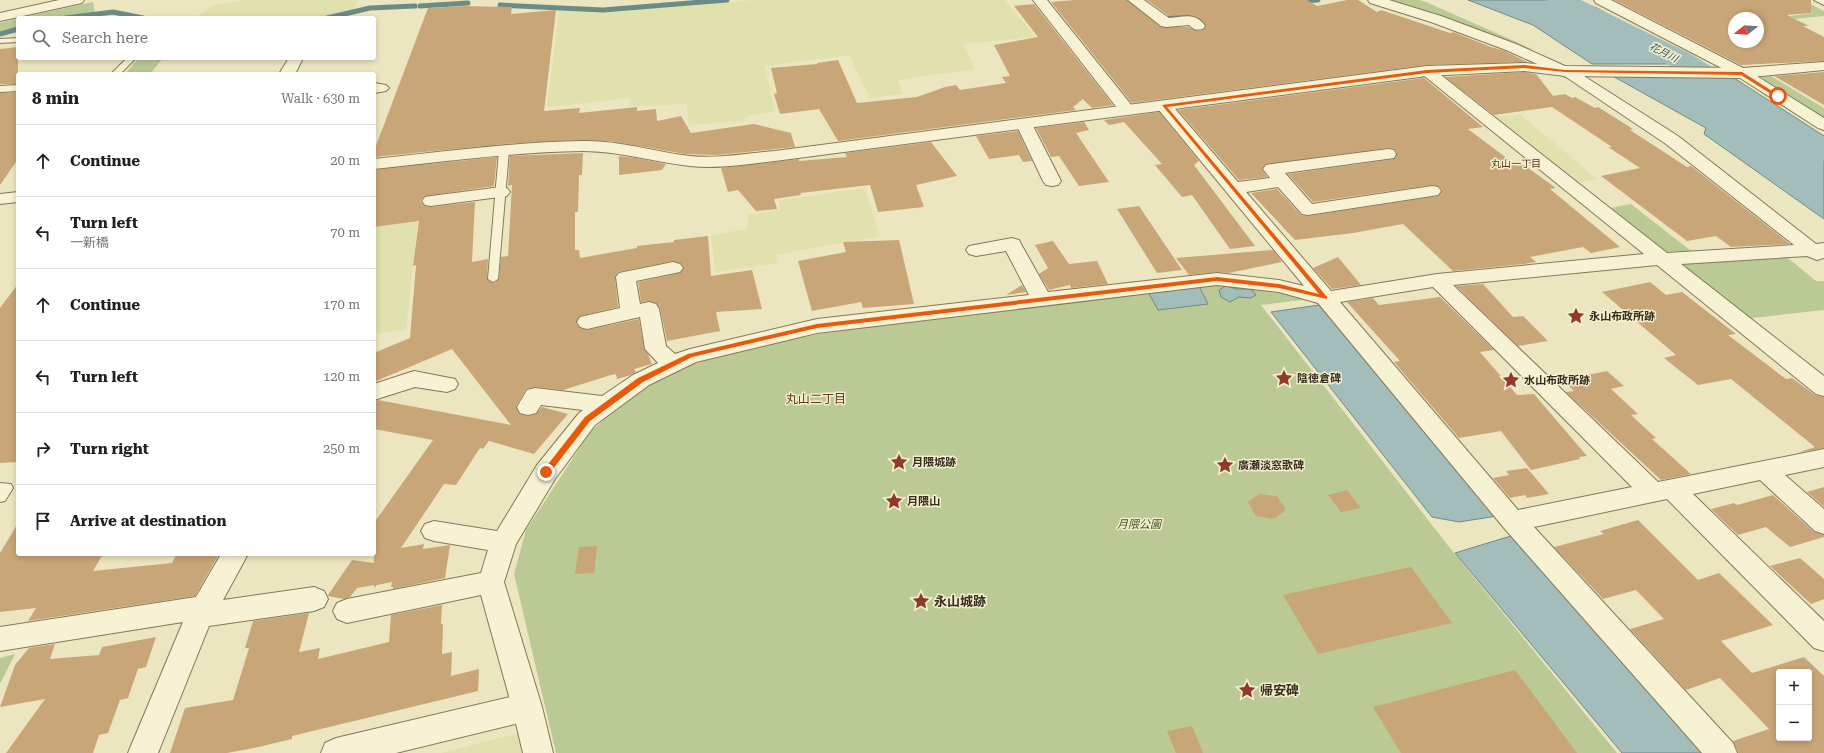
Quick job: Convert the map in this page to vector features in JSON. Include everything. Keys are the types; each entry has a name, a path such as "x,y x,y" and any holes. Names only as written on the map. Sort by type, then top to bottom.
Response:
{"street":[{"path":"0,17 77,0"},
{"path":"1040,0 1127,110"},
{"path":"1135,0 1166,23 1192,20 1198,26"},
{"path":"1375,0 1436,19 1504,45 1565,71 1672,140 1820,253"},
{"path":"1601,0 1742,73 1824,124"},
{"path":"287,72 295,60"},
{"path":"376,164 504,151 583,146 616,148 691,161 722,161 1024,124 1427,71 1524,67 1565,71 1742,73 1824,66"},
{"path":"1427,71 1824,388"},
{"path":"1164,106 1513,521 1722,753"},
{"path":"1024,124 1052,180"},
{"path":"1388,154 1272,169 1308,210 1432,191"},
{"path":"1233,188 1283,181"},
{"path":"431,201 501,192"},
{"path":"0,199 16,197"},
{"path":"976,250 1012,244 1042,300"},
{"path":"538,753 527,707 490,582 504,542 546,472 587,419 641,380 690,356 817,326 1217,279 1279,286 1325,298 1437,280 1661,258 1820,253"},
{"path":"631,313 626,277 673,268"},
{"path":"1437,280 1824,639"},
{"path":"587,322 649,309 656,349 673,364"},
{"path":"376,391 414,379 447,384"},
{"path":"528,407 534,396 606,405"},
{"path":"1513,521 1824,458"},
{"path":"1764,470 1824,524"},
{"path":"434,531 504,542"},
{"path":"143,753 203,611 234,556"},
{"path":"347,611 490,582"},
{"path":"0,639 203,611 314,599"},
{"path":"336,753 527,707"}],"lane":[{"path":"1818,0 1824,3"},
{"path":"0,41 16,40"},
{"path":"117,72 130,60"},
{"path":"0,89 16,88"},
{"path":"493,279 504,151"},
{"path":"0,488 6,488 0,497"}],"green space":[{"path":"247,0 358,0 354,10 331,16 198,16 213,5"},
{"path":"755,0 1005,0 1035,37 964,44 975,69 898,80 903,94 870,98 849,55 765,66 775,111 751,115 742,121 689,125 686,104 629,106 632,98 547,107 559,10 599,12"},
{"path":"1382,0 1419,0 1426,2 1532,49 1524,51"},
{"path":"1803,0 1824,11 1824,16 1795,19 1790,16 1813,13 1796,4"},
{"path":"93,2 95,12 76,16 29,16"},
{"path":"16,19 16,29 0,33 0,23"},
{"path":"137,60 161,60 152,72 127,72"},
{"path":"1771,76 1824,108 1824,120 1758,78"},
{"path":"1520,114 1597,179 1575,183 1493,118"},
{"path":"865,188 880,236 776,255 777,263 715,272 711,235 747,229 748,215 779,210 779,200"},
{"path":"1631,204 1691,251 1658,252 1605,209"},
{"path":"418,222 406,330 376,334 376,227"},
{"path":"1783,254 1816,281 1824,281 1824,310 1743,319 1667,260"},
{"name":"月隈公園","path":"1219,283 1276,289 1309,299 1261,305 1446,543 1617,753 556,753 514,574 526,530 590,432 625,401 676,369 738,351 829,332 964,313"},
{"path":"15,654 0,684 0,658"},
{"path":"522,732 526,753 441,753"}],"water":[{"path":"1468,0 1576,0 1597,8 1697,64 1592,64 1533,25"},
{"path":"1609,74 1734,78 1824,136 1824,219 1704,134 1706,128"},
{"path":"1198,284 1208,304 1158,310 1147,290"},
{"path":"1226,286 1237,289 1251,289 1256,295 1250,298 1239,297 1230,302 1221,297 1219,290"},
{"path":"1319,305 1497,516 1459,522 1432,517 1271,312"},
{"path":"1514,535 1707,753 1622,753 1455,553"}],"building":[{"path":"1074,0 1127,0 1161,27 1188,27 1198,31 1203,30 1206,26 1198,18 1189,15 1169,16 1147,0 1307,0 1317,6 1347,0 1358,0 1377,12 1381,10 1450,33 1453,32 1505,51 1527,62 1427,65 1132,103 1051,2"},
{"path":"1614,0 1811,0 1811,13 1787,15 1809,26 1803,26 1824,37 1824,61 1741,65"},
{"path":"1034,4 1113,105 1092,108 1083,99 1073,107 1076,110 838,141 819,109 780,114 774,94 777,93 771,68 817,64 838,60 857,103 917,97 945,87 956,85 960,90 1006,83 1002,77 1010,76 994,45 1038,37 1014,6"},
{"path":"464,6 512,7 511,14 556,10 544,111 580,108 579,113 637,107 637,111 656,109 657,121 681,116 691,133 754,124 791,133 795,147 717,155 685,154 610,141 582,140 504,144 376,157 376,146 428,8"},
{"path":"16,47 18,72 16,72 16,84 0,84 0,49"},
{"path":"1524,72 1536,74 1553,96 1565,94 1572,98 1575,97 1595,108 1598,107 1633,129 1630,130 1687,167 1691,166 1790,244 1731,247 1716,236 1687,241 1601,176 1640,168 1608,147 1612,147 1552,107 1494,115 1445,77"},
{"path":"1824,72 1824,105 1774,76"},
{"path":"1424,78 1483,127 1468,129 1517,166 1524,165 1556,188 1550,189 1620,247 1591,253 1583,247 1530,257 1536,262 1453,271 1403,224 1353,233 1295,240 1251,193 1277,189 1301,215 1308,216 1438,196 1442,190 1438,186 1432,185 1313,202 1288,174 1394,159 1397,153 1394,149 1388,148 1266,164 1262,169 1267,177 1239,180 1178,110"},
{"path":"16,92 16,162 0,185 0,93"},
{"path":"1159,112 1199,161 1194,165 1255,246 1230,249 1192,195 1182,197 1155,165 1162,164 1124,122 1109,125 1104,120"},
{"path":"1084,122 1089,130 1076,133 1109,182 1079,186 1059,156 1051,157 1036,128"},
{"path":"1018,131 1032,161 1023,162 1019,155 989,159 976,136"},
{"path":"931,142 957,176 916,185 924,207 878,212 870,185 800,193 801,195 774,199 777,209 756,211 738,190 728,192 721,168 799,159 799,161 847,157 845,153"},
{"path":"583,153 582,175 579,175 578,212 575,212 575,250 579,250 580,258 637,248 637,246 708,236 711,276 752,270 762,309 716,312 720,331 667,341 660,308 656,303 649,301 641,302 638,282 680,273 684,267 680,263 673,261 618,272 615,277 618,307 580,316 576,323 580,328 587,330 639,319 644,349 652,364 634,369 636,372 631,375 617,379 616,374 611,375 563,390 535,387 526,389 516,406 520,414 528,416 536,414 542,407 568,414 534,454 489,441 483,449 480,448 456,485 444,484 401,548 424,544 423,549 450,545 445,578 393,589 393,587 391,587 392,582 377,585 374,588 374,585 357,588 350,597 344,599 328,596 352,560 374,563 374,556 376,556 376,520 433,440 376,429 376,400 511,425 452,349 376,381 376,352 410,338 416,265 413,266 419,221 376,227 376,170 497,157 494,186 425,196 420,201 425,206 431,207 475,202 472,262 488,259 487,279 494,283 499,279 501,257 508,256 512,185 508,186 510,156"},
{"path":"619,156 666,164 662,170 619,175"},
{"path":"1139,206 1182,270 1157,273 1117,209"},
{"path":"899,240 914,304 863,308 861,302 812,311 798,261 846,252 843,242"},
{"path":"1053,241 1069,264 1097,261 1108,284 1071,288 1070,285 1049,290 1039,274 1048,268 1035,245"},
{"path":"1273,250 1282,262 1229,273 1217,272 1189,275 1176,258"},
{"path":"1338,257 1361,285 1332,289 1313,268"},
{"path":"1650,282 1666,295 1682,292 1736,334 1728,335 1786,379 1792,378 1815,395 1824,397 1824,448 1797,453 1815,447 1731,379 1698,385 1664,358 1676,355 1602,292"},
{"path":"1483,284 1513,317 1523,316 1548,341 1518,346 1456,286"},
{"path":"1022,285 1026,292 1006,295"},
{"path":"16,287 16,462 0,463 0,308"},
{"path":"1440,297 1494,350 1480,352 1517,395 1534,394 1587,456 1579,457 1580,459 1531,470 1501,431 1459,438 1394,362 1400,361 1347,302 1373,298 1379,305"},
{"path":"1607,371 1624,386 1611,389 1638,414 1631,415 1656,438 1652,439 1691,474 1661,480 1566,392 1574,391 1563,380"},
{"path":"1527,468 1549,494 1527,498 1525,495 1510,498 1493,478 1509,475 1506,471"},
{"path":"1824,487 1824,507 1807,492"},
{"path":"1347,490 1361,508 1341,512 1328,495"},
{"path":"1259,494 1277,496 1286,510 1274,519 1256,516 1248,502"},
{"path":"1773,495 1814,532 1824,535 1824,537 1790,547 1766,527 1738,535 1711,509 1734,503 1737,505"},
{"path":"1638,520 1698,580 1719,573 1773,625 1721,641 1752,673 1804,657 1824,676 1824,753 1738,753 1733,741 1769,729 1720,678 1686,690 1630,629 1664,619 1636,590 1603,599 1554,547 1604,534 1600,531"},
{"path":"16,526 16,556 102,556 93,571 172,563 176,556 218,556 195,596 28,621 36,608 0,612 0,553"},
{"path":"597,546 594,573 575,574 579,547"},
{"path":"1800,558 1824,579 1824,599 1811,604 1770,566"},
{"path":"1411,567 1452,623 1318,654 1283,595"},
{"path":"442,605 442,654 452,652 451,676 479,669 478,691 292,736 292,739 254,748 227,753 170,753 185,708 233,700 249,648 245,648 253,621 309,613 299,652 320,648 318,659 389,642 391,615"},
{"path":"156,637 146,667 138,669 128,698 120,700 108,733 99,735 93,753 6,753 45,699 0,707 15,665 29,648 55,644 50,659 99,655 102,647"},
{"path":"1515,670 1577,753 1401,753 1373,707"},
{"path":"1192,726 1203,753 1176,753 1167,731"}],"waterway":[{"path":"500,5 603,10 727,0"},
{"path":"1299,1 1318,0"},
{"name":"花月川","path":"1560,0 1681,60 1824,151"},
{"path":"420,6 468,3"},
{"path":"336,16 370,8 415,6"},
{"path":"82,16 113,12 133,16"},
{"path":"1164,19 1197,13"},
{"path":"0,34 16,30"}],"place":[{"name":"永山布政所跡","path":"1576,316"},
{"name":"陰徳倉碑","path":"1284,378"},
{"name":"水山布政所跡","path":"1511,380"},
{"name":"月隈城跡","path":"899,462"},
{"name":"廣瀬淡窓歌碑","path":"1225,465"},
{"name":"月隈山","path":"894,501"},
{"name":"永山城跡","path":"921,601"},
{"name":"帰安碑","path":"1247,690"}],"district":[{"name":"丸山一丁目","path":"1516,163"},
{"name":"丸山二丁目","path":"816,399"}],"route":[{"path":"546,472 587,419 641,380 690,356 817,326 1217,279 1279,286 1325,298 1164,106 1427,71 1524,67 1565,71 1742,73 1778,96"}]}
